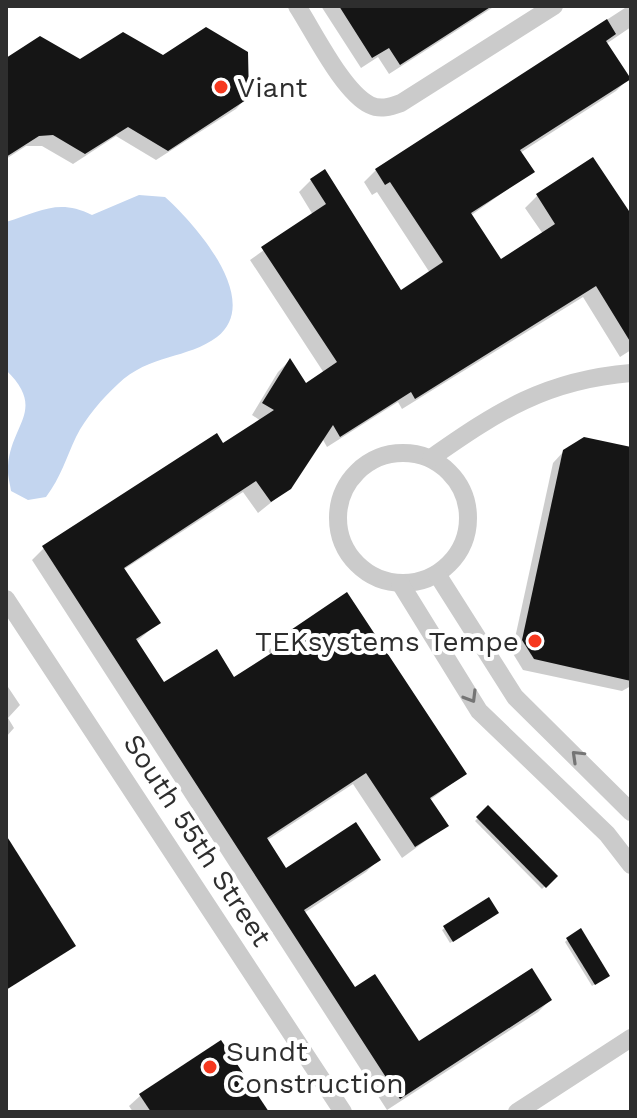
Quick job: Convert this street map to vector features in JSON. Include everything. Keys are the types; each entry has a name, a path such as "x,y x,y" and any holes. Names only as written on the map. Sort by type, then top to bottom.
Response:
{"street":[{"path":"297,6 351,89 371,106 386,108 401,103 554,6"},
{"path":"431,458 489,416 554,387 631,373"},
{"path":"396,453 431,458 457,481 469,514 461,548 437,574 419,581 400,583 379,579 360,568 347,552 337,523 339,502 354,474 373,460 396,453"},
{"path":"437,574 515,697 631,812"},
{"path":"400,583 479,711 607,834 631,865"},
{"name":"South 55th Street","path":"6,599 343,1112"},
{"path":"517,1112 631,1038"}],"water":[{"path":"139,195 165,197 206,243 229,283 233,303 229,321 217,337 206,344 142,367 118,384 85,422 46,497 28,500 11,491 8,472 10,451 25,407 18,384 6,370 6,222 59,207 92,215"}],"building":[{"path":"339,6 492,6 400,65 389,48 372,58"},
{"path":"607,19 616,34 606,41 631,79 520,150 535,172 471,213 501,259 555,224 536,194 593,157 631,214 631,343 596,286 415,399 411,392 340,437 333,425 291,489 271,502 256,481 124,568 161,623 136,639 164,682 217,649 234,677 284,645 279,638 347,592 467,774 430,798 449,826 415,847 366,773 267,838 286,868 356,822 381,860 304,910 355,987 375,974 419,1041 532,968 552,1000 400,1099 42,546 217,433 223,443 274,410 262,403 290,358 306,383 337,362 261,247 326,204 310,179 325,169 401,290 443,262 390,182 385,185 375,169"},
{"path":"206,27 248,52 249,98 168,151 128,127 85,154 53,135 39,136 6,157 6,58 40,36 80,59 123,32 163,55"},
{"path":"584,437 631,447 631,681 534,659 522,640 563,450"},
{"path":"488,805 558,876 546,888 476,817"},
{"path":"6,835 76,946 6,990"},
{"path":"489,897 499,913 453,942 443,926"},
{"path":"581,928 610,976 595,985 566,938"},
{"name":"Sundt Construction","path":"221,1040 269,1112 151,1112 139,1094"}],"place":[{"name":"Viant","path":"221,87"},
{"name":"TEKsystems Tempe","path":"535,641"},
{"name":"Sundt Construction","path":"210,1067"}]}
